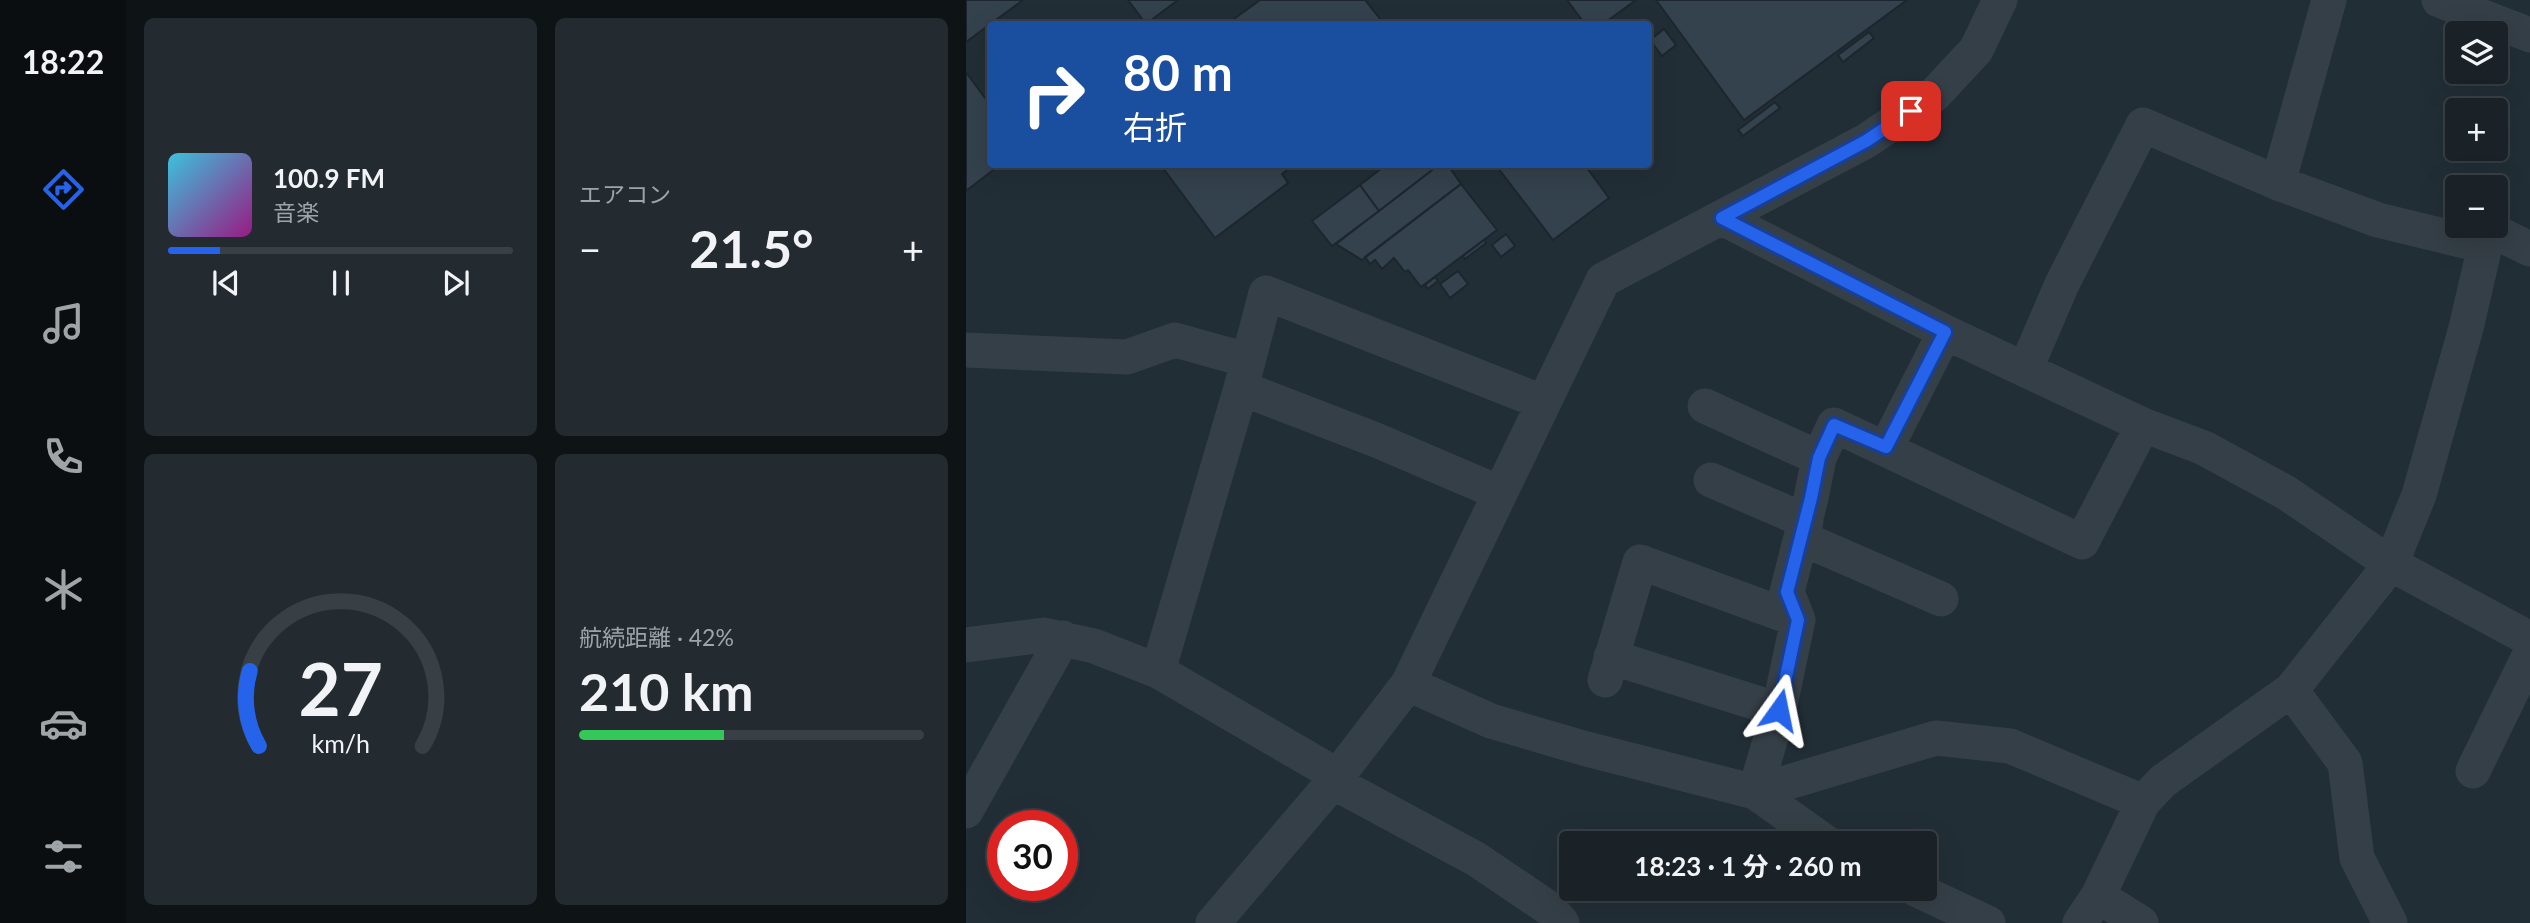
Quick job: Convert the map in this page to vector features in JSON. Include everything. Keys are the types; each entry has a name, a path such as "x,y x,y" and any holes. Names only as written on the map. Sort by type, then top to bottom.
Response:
{"street":[{"path":"1213,923 1336,779 1408,684 1603,280 1866,141 1934,95 1976,50 2000,0"},
{"path":"2278,183 2329,0"},
{"path":"2440,0 2530,35"},
{"path":"2025,370 2063,284 2143,125 2278,183 2378,220 2485,246"},
{"path":"1722,218 1945,332 2143,425 2204,448 2286,492 2391,565 2530,639"},
{"path":"2141,923 2089,909 2143,802 2163,781 2291,690 2391,565 2419,495 2466,328 2485,246 2493,231 2530,248"},
{"path":"1158,671 1266,293 1542,402"},
{"path":"1886,447 1945,332"},
{"path":"966,350 1126,358 1175,340 1376,440 1500,493"},
{"path":"1705,406 1819,458"},
{"path":"1755,792 1779,710 1798,620 1787,592 1819,458 1834,425 1886,447 2082,542 2143,425"},
{"path":"1712,480 1941,598"},
{"path":"1779,710 1608,668 1640,562 1798,620"},
{"path":"966,645 1044,635 1094,646 1158,671 1336,779 1476,859 1550,918"},
{"path":"966,811 1063,638"},
{"path":"2473,771 2530,654"},
{"path":"1408,684 1491,721 1583,748 1755,792 1810,831"},
{"path":"2291,690 2345,763 2357,858 2390,923"},
{"path":"1755,792 1936,738 2010,746 2143,802"},
{"path":"1937,899 1988,923"}],"building":[{"path":"966,0 1023,0 994,21 987,21 987,27 966,42"},
{"path":"1128,0 1178,0 1150,21 1144,21"},
{"path":"1260,0 1365,0 1382,21 1231,21"},
{"path":"1567,0 1636,0 1607,21 1583,21"},
{"path":"1656,0 1907,0 1744,120"},
{"path":"1664,29 1676,45 1662,56 1652,38"},
{"path":"1869,32 1874,38 1843,62 1838,55"},
{"path":"966,72 987,101 987,168 996,168 966,191"},
{"path":"1775,102 1780,108 1743,136 1738,130"},
{"path":"1163,168 1290,168 1282,174 1288,183 1215,238"},
{"path":"1382,168 1435,168 1379,211 1360,185"},
{"path":"1435,168 1450,168 1461,184 1362,260 1336,244"},
{"path":"1498,168 1587,168 1609,198 1553,240"},
{"path":"1461,184 1497,230 1421,287 1394,258 1382,269 1375,260 1370,264 1365,257"},
{"path":"1360,185 1379,211 1332,246 1312,221"},
{"path":"1506,234 1515,246 1501,257 1492,245"},
{"path":"1484,240 1486,243 1465,259 1463,256"},
{"path":"1458,271 1468,284 1450,298 1440,284"},
{"path":"1435,277 1438,281 1428,289 1425,285"}],"route":[{"path":"1779,710 1798,620 1787,592 1819,458 1834,425 1886,447 1945,332 1722,218 1866,141 1911,111"}]}
